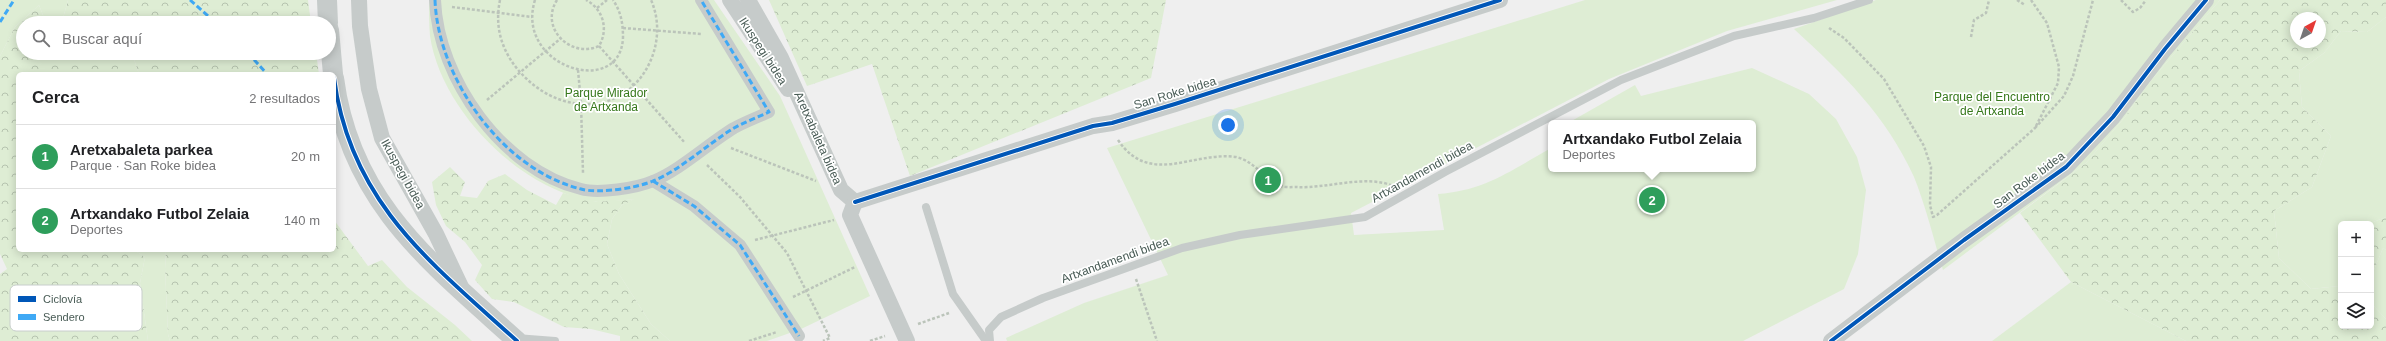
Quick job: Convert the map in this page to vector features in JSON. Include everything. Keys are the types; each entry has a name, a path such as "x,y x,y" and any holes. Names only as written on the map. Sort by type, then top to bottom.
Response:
{"street":[{"path":"327,0 328,16"},
{"name":"Ikuspegi bidea","path":"359,0 360,26 369,89 382,138 436,234 463,292"},
{"path":"435,2 440,37 449,62 475,110 493,135 521,159 555,179 583,190 620,189 653,181 696,155 734,128 769,112 701,0"},
{"name":"Ikuspegi bidea","path":"730,0 784,86 801,99"},
{"name":"Aretxabaleta bidea","path":"748,0 781,58 801,99 841,190 852,209 870,259 907,341"},
{"name":"San Roke bidea","path":"852,209 1093,126 1112,123 1500,0"},
{"name":"San Roke bidea","path":"1831,341 1964,240 2066,167 2113,117 2165,49 2206,0"},
{"path":"332,60 334,72"},
{"path":"336,87 347,136 362,172 383,207 417,248 515,339"},
{"path":"653,181 694,206 740,245 796,331"}],"lane":[{"name":"Artxandamendi bidea","path":"990,341 989,330 1001,317 1044,298 1182,248 1240,235 1365,217 1409,192 1621,80 1734,36 1814,18 1869,0"},
{"path":"926,207 953,294 986,341"},
{"path":"515,339 555,341"}],"path":[{"path":"500,0 498,12 499,34 507,55 520,72 532,85 547,95 564,101 581,103 600,103 618,96 634,85 647,70 656,51 658,30 656,11 651,0"},
{"path":"535,0 532,17 534,30 545,52 565,66 578,70 602,68 613,62 621,47 623,28 622,18 613,0"},
{"path":"557,0 552,7 551,15 555,32 560,39 567,44 583,50 599,46"},
{"path":"586,0 597,8 603,22 604,30 599,46"},
{"path":"597,8 607,0"},
{"path":"1971,37 1974,20 1986,13 1989,0"},
{"path":"2017,0 2024,5"},
{"path":"2031,0 2047,22 2059,67 2058,83 2035,128"},
{"path":"1814,18 1844,38 1884,79 1924,146 1931,167 1930,205 1932,217 1937,215 2035,128 2064,96 2081,47 2093,0"},
{"path":"2121,0 2133,12 2140,8 2146,0"},
{"path":"435,2 532,17"},
{"path":"623,28 723,35"},
{"path":"475,110 560,39"},
{"path":"599,46 696,155 740,197 787,253 831,340 823,341"},
{"path":"578,70 581,103 583,190"},
{"path":"1112,123 1115,137 1123,147 1140,161 1152,165 1204,158 1237,157 1262,172 1280,186 1299,188 1375,182 1389,184 1409,192"},
{"path":"712,144 733,149 841,190"},
{"path":"772,235 852,209"},
{"path":"806,290 870,259"},
{"path":"1132,266 1157,341"},
{"path":"924,322 951,313"},
{"path":"749,341 796,331"},
{"path":"870,341 885,336"}],"green space":[{"path":"0,0 68,0 64,16 43,16 39,5 27,16 16,16 16,26 0,56"},
{"path":"68,0 308,0 310,16 64,16"},
{"name":"Parque Mirador de Artxanda","path":"429,0 714,0 780,96 870,296 801,329 767,341 670,341 651,324 619,274 607,244 612,219 622,205 634,199 598,202 584,200 564,193 546,185 526,173 488,142 457,103 444,81 435,59 430,36"},
{"path":"769,0 1166,0 1151,78 910,176 872,64 807,86"},
{"path":"1585,0 1837,0 1727,31 1609,79 1351,213 1354,235 1444,230 1438,194 1470,189 1484,184 1548,150 1548,172 1756,172 1756,120 1573,120 1635,85 1641,96 1752,68 1809,94 1836,119 1857,157 1866,190 1858,254 1844,289 1743,341 1007,341 1006,338 1084,303 1168,275 1107,148"},
{"name":"Parque del Encuentro de Artxanda","path":"1876,0 2220,0 2149,83 2125,117 2086,163 1943,270 1918,188 1903,155 1877,115 1862,97 1829,62 1794,29"},
{"path":"2220,0 2386,0 2386,17 2367,32 2341,31 2324,53 2299,71 2302,107 2331,136 2312,187 2274,211 2279,258 2311,289 2338,286 2338,329 2374,329 2374,306 2386,319 2386,341 2186,341 2071,282 2020,213 2086,163 2125,117 2149,83"},
{"path":"39,5 43,16 27,16"},
{"path":"2386,17 2386,217 2374,222 2338,221 2338,286 2311,289 2279,258 2274,211 2312,187 2331,136 2302,107 2299,71 2324,53 2341,31 2367,32"},
{"path":"16,26 16,60 118,60 118,72 16,72 16,252 137,252 145,257 140,285 10,285 10,331 142,331 142,298 148,341 0,341 0,274 7,269 0,254 0,56"},
{"path":"118,60 134,60 138,72 118,72"},
{"path":"134,60 317,60 319,72 138,72"},
{"path":"450,167 465,182 460,196 477,198 488,181 505,174 527,190 556,205 563,193 597,202 635,199 622,205 612,219 607,244 619,274 651,324 670,341 620,341 620,336 591,329 564,327 514,302 492,299 475,280 482,265 465,242 446,226 436,205 432,182"},
{"path":"2386,217 2386,250 2383,248 2374,270 2374,257 2374,222"},
{"path":"336,223 368,266 382,260 407,287 455,325 472,341 170,341 168,334 165,269 166,252 336,252"},
{"path":"2383,248 2386,250 2386,319 2374,306 2374,270"},
{"path":"137,252 166,252 165,269 168,334 170,341 148,341 142,298 142,285 140,285 140,283 145,257"},
{"path":"2071,282 2186,341 1992,341"}],"marked path":[{"path":"0,22 14,0"},
{"path":"190,0 208,16"},
{"path":"435,0 439,30 448,60 462,90 480,117 501,142 526,163 552,179 581,189 597,191 617,190 646,184 653,181 673,171 734,128 769,112 701,0"},
{"path":"254,60 265,72"},
{"path":"653,181 694,206 740,245 799,336"}],"cycle path":[{"path":"855,202 1093,126 1112,123 1175,104 1500,0"},
{"path":"1831,341 1964,240 2066,167 2113,117 2165,49 2206,0"},
{"path":"336,88 343,122 357,160 376,195 399,227 426,256 454,284 517,341"}],"place":[{"name":"Aretxabaleta parkea","path":"1268,180"},
{"name":"Artxandako Futbol Zelaia","path":"1652,200"}]}
